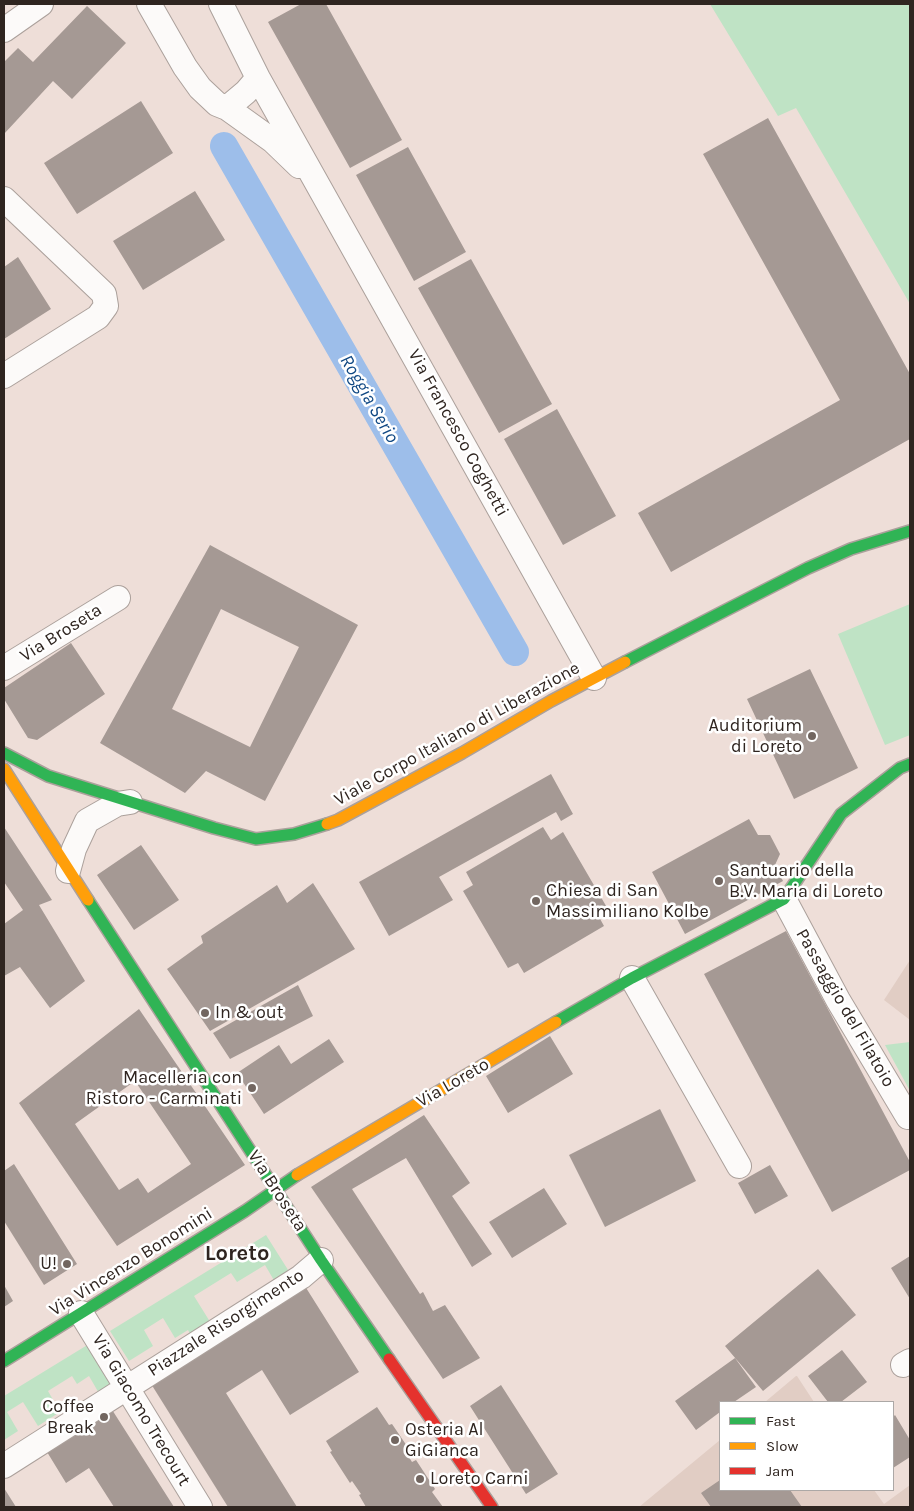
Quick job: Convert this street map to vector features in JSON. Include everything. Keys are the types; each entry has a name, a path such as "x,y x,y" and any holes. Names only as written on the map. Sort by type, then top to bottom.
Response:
{"street":[{"path":"4,30 41,4"},
{"name":"Via Francesco Coghetti","path":"149,4 185,67 200,88 217,104 227,108 273,141 321,188"},
{"name":"Via Francesco Coghetti","path":"226,6 258,78 594,678"},
{"path":"227,108 246,92 258,78"},
{"path":"4,199 104,294 106,306 98,317 4,376"},
{"name":"Viale Corpo Italiano di Liberazione","path":"4,753 48,776 214,828 256,839 294,834 338,820 462,753 594,678 808,568 851,549 910,530"},
{"name":"Via Broseta","path":"4,668 118,598"},
{"name":"Via Loreto","path":"276,1190 300,1173 632,978 784,899 842,814 900,768 910,764"},
{"name":"Via Broseta","path":"4,770 321,1260 492,1507"},
{"path":"68,871 74,848 87,821 117,804 130,802"},
{"name":"Passaggio del Filatoio","path":"784,899 838,1000 908,1117"},
{"path":"632,978 740,1166"},
{"name":"Via Vincenzo Bonomini","path":"4,1361 245,1212 276,1190"},
{"name":"Piazzale Risorgimento","path":"4,1466 301,1277 321,1260"},
{"name":"Via Giacomo Trecourt","path":"81,1313 200,1507"}],"shaded area":[{"path":"910,960 910,1020 884,1000"},
{"path":"796,1376 813,1401 766,1401"},
{"path":"719,1441 719,1491 875,1491 884,1504 910,1485 910,1507 639,1507"}],"green space":[{"path":"710,4 910,4 910,304 796,108 778,116"},
{"path":"910,604 910,735 885,745 838,634"},
{"path":"910,1042 910,1091 885,1045"},
{"path":"266,1235 290,1273 275,1282 265,1265 237,1282 231,1273 194,1296 212,1325 192,1337 188,1330 175,1338 163,1318 144,1330 153,1346 129,1361 110,1331"},
{"path":"89,1344 115,1387 100,1395 89,1376 77,1384 72,1376 48,1391 60,1412 38,1426 23,1402 7,1412 18,1431 4,1440 4,1396"}],"building":[{"path":"301,4 326,4 402,140 350,168 268,22"},
{"path":"87,6 126,43 72,99 53,81 4,134 4,62 18,48 33,62"},
{"path":"141,101 173,153 77,214 44,163"},
{"path":"768,118 910,374 910,439 671,572 638,513 840,400 703,154"},
{"path":"408,147 466,252 414,281 356,175"},
{"path":"195,191 225,240 143,290 113,241"},
{"path":"18,257 51,309 4,339 4,267"},
{"path":"471,259 552,404 499,433 418,288"},
{"path":"557,409 616,516 563,545 504,439"},
{"path":"210,545 358,625 265,801 206,771 185,793 100,743","holes":["221,609 299,647 250,747 172,709"]},
{"path":"71,643 105,694 37,740 28,738 4,699 4,688"},
{"path":"810,669 858,768 794,799 747,699"},
{"path":"551,774 573,814 561,821 556,812 439,877 453,900 389,936 359,882"},
{"path":"749,819 758,835 770,835 780,854 775,865 783,881 685,934 652,872"},
{"path":"4,827 52,900 39,905 85,981 50,1008 20,967 4,976 4,924 23,910 4,882"},
{"name":"Chiesa di San Massimiliano Kolbe","path":"543,827 551,840 563,832 609,911 599,917 604,926 524,973 518,963 508,968 463,891 473,885 466,872"},
{"path":"141,845 179,900 134,930 97,875"},
{"path":"313,883 355,949 210,1031 167,969 203,943 201,936 277,885 287,903"},
{"path":"786,931 910,1162 910,1170 832,1212 704,974"},
{"path":"298,985 313,1016 230,1059 213,1033"},
{"path":"139,1009 245,1165 117,1246 19,1103","holes":["135,1081 191,1164 148,1193 138,1178 119,1190 75,1124"]},
{"path":"550,1036 573,1074 508,1113 486,1076"},
{"path":"329,1039 344,1062 264,1114 237,1073 279,1045 291,1064"},
{"path":"660,1109 696,1181 605,1227 569,1155"},
{"path":"424,1115 470,1183 452,1196 492,1254 472,1267 406,1158 352,1189 420,1294 423,1292 433,1311 445,1305 480,1358 443,1379 311,1187"},
{"path":"14,1164 77,1264 44,1285 4,1221 4,1171"},
{"path":"770,1165 788,1196 755,1214 738,1183"},
{"path":"544,1188 567,1224 512,1258 489,1222"},
{"path":"910,1256 910,1299 891,1268"},
{"path":"818,1269 856,1315 763,1391 725,1346"},
{"path":"303,1283 359,1372 290,1415 262,1370 226,1393 297,1507 228,1507 148,1379"},
{"path":"4,1285 13,1301 4,1307"},
{"path":"842,1350 867,1382 842,1401 827,1401 808,1376"},
{"path":"735,1358 756,1387 735,1401 719,1401 719,1413 696,1430 675,1401"},
{"path":"501,1385 558,1474 526,1494 470,1406"},
{"path":"109,1405 174,1507 114,1507 89,1468 66,1483 44,1447"},
{"path":"377,1407 389,1425 392,1424 411,1452 407,1454 412,1462 416,1460 435,1489 432,1492 443,1507 366,1507 359,1495 361,1494 352,1481 350,1483 330,1452 332,1451 326,1441"},
{"path":"894,1416 910,1440 910,1457 894,1467"},
{"path":"719,1481 719,1491 791,1491 802,1507 711,1507 701,1493"},
{"path":"4,1488 16,1507 4,1507"}],"waterway":[{"name":"Roggia Serio","path":"224,146 515,652"}],"traffic: fast":[{"path":"625,662 808,568 851,549 910,531"},
{"path":"4,753 48,776 214,828 256,839 294,834 327,824"},
{"path":"556,1022 632,978 784,899 841,814 900,768 910,764"},
{"path":"88,900 321,1260 389,1359"},
{"path":"4,1361 245,1211 297,1175"}],"traffic: slow":[{"path":"327,824 338,820 462,753 551,701 625,662"},
{"path":"4,769 88,900"},
{"path":"297,1175 556,1022"}],"traffic: jam":[{"path":"389,1359 492,1507"}],"place":[{"name":"Auditorium di Loreto","path":"812,736"},
{"name":"Santuario della B.V. Maria di Loreto","path":"719,881"},
{"name":"Chiesa di San Massimiliano Kolbe","path":"536,901"},
{"name":"In & out","path":"205,1013"},
{"name":"Macelleria con Ristoro - Carminati","path":"252,1088"},
{"name":"U!","path":"67,1264"},
{"name":"Coffee Break","path":"104,1417"},
{"name":"Osteria Al GiGianca","path":"395,1440"},
{"name":"Loreto Carni","path":"420,1479"}],"district":[{"name":"Loreto","path":"237,1254"}]}
